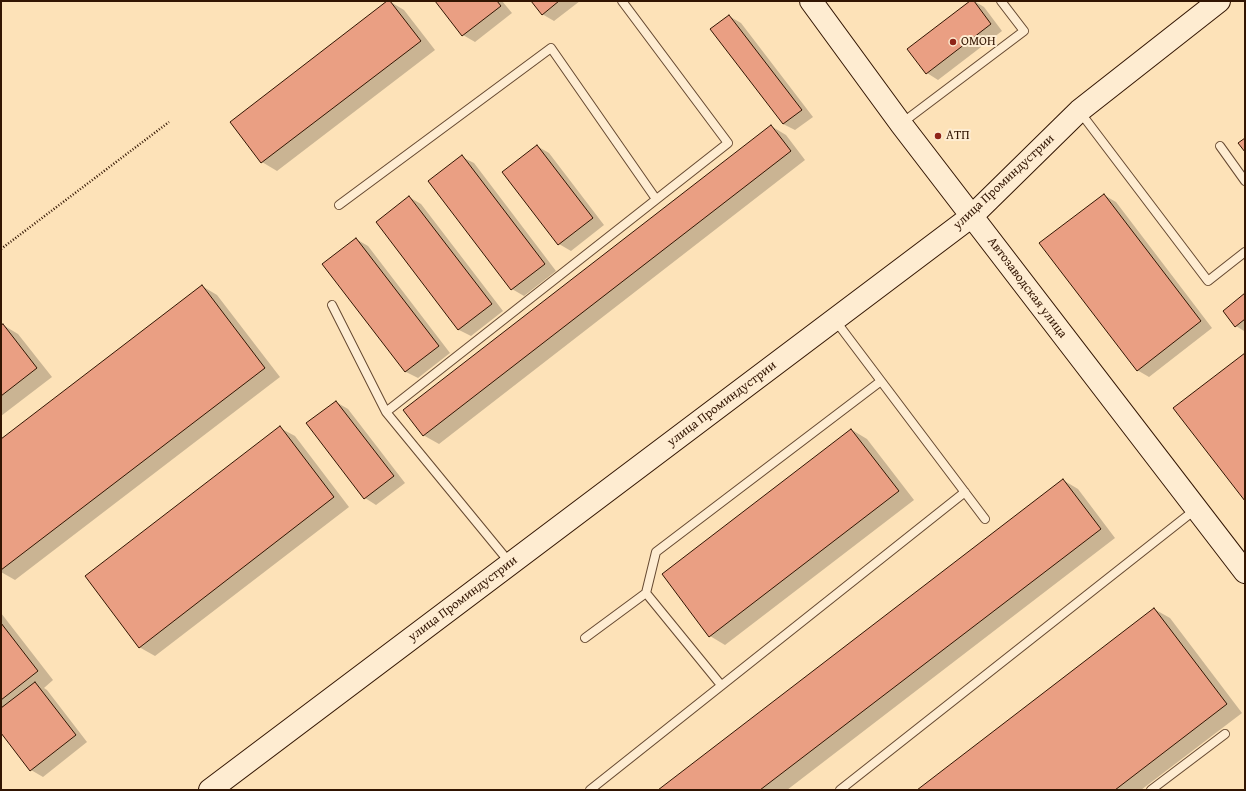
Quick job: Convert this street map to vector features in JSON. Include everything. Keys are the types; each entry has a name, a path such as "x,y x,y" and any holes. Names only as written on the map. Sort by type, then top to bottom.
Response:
{"main road":[{"name":"Автозаводская улица","path":"811,1 901,124 1245,572"},
{"name":"улица Проминдустрии","path":"210,790 972,216 1079,112 1219,1"}],"lane":[{"path":"386,412 728,143 622,1"},
{"path":"901,124 1024,31 1001,1"},
{"path":"339,205 551,48 656,199"},
{"path":"1079,112 1208,281 1245,252"},
{"path":"1220,146 1245,181"},
{"path":"332,305 386,412 511,563"},
{"path":"835,319 985,519"},
{"path":"585,638 646,593 656,552 881,381"},
{"path":"590,790 965,492"},
{"path":"840,790 1196,508"},
{"path":"646,593 721,685"},
{"path":"1151,790 1225,734"}],"path":[{"path":"1,249 169,122"}],"building":[{"path":"387,1 390,1 421,41 261,163 230,122"},
{"path":"435,1 497,1 501,6 462,36"},
{"path":"531,1 559,1 542,15"},
{"path":"970,1 974,1 991,24 926,74 907,49"},
{"path":"729,15 802,110 783,124 710,29"},
{"path":"771,125 791,151 423,436 403,410"},
{"path":"1245,138 1245,152 1238,143"},
{"path":"537,145 593,218 558,245 502,172"},
{"path":"462,155 545,264 511,290 428,181"},
{"path":"1104,194 1201,321 1137,371 1039,243"},
{"path":"409,196 492,304 458,330 376,222"},
{"path":"356,238 439,346 405,372 322,264"},
{"path":"202,285 265,368 1,570 1,439"},
{"path":"1245,293 1245,319 1235,327 1223,311"},
{"path":"3,324 37,368 1,396 1,325"},
{"path":"1245,353 1245,501 1173,408"},
{"path":"336,401 394,476 364,499 306,423"},
{"path":"280,426 334,497 139,648 85,576"},
{"path":"851,429 899,491 709,637 662,574"},
{"path":"1063,479 1101,529 760,790 658,790"},
{"path":"1154,608 1227,704 1115,790 917,790"},
{"path":"1,623 38,671 1,700"},
{"path":"35,682 76,735 30,771 1,733 1,708"}],"place":[{"name":"ОМОН","path":"953,42"},
{"name":"АТП","path":"938,136"}]}
